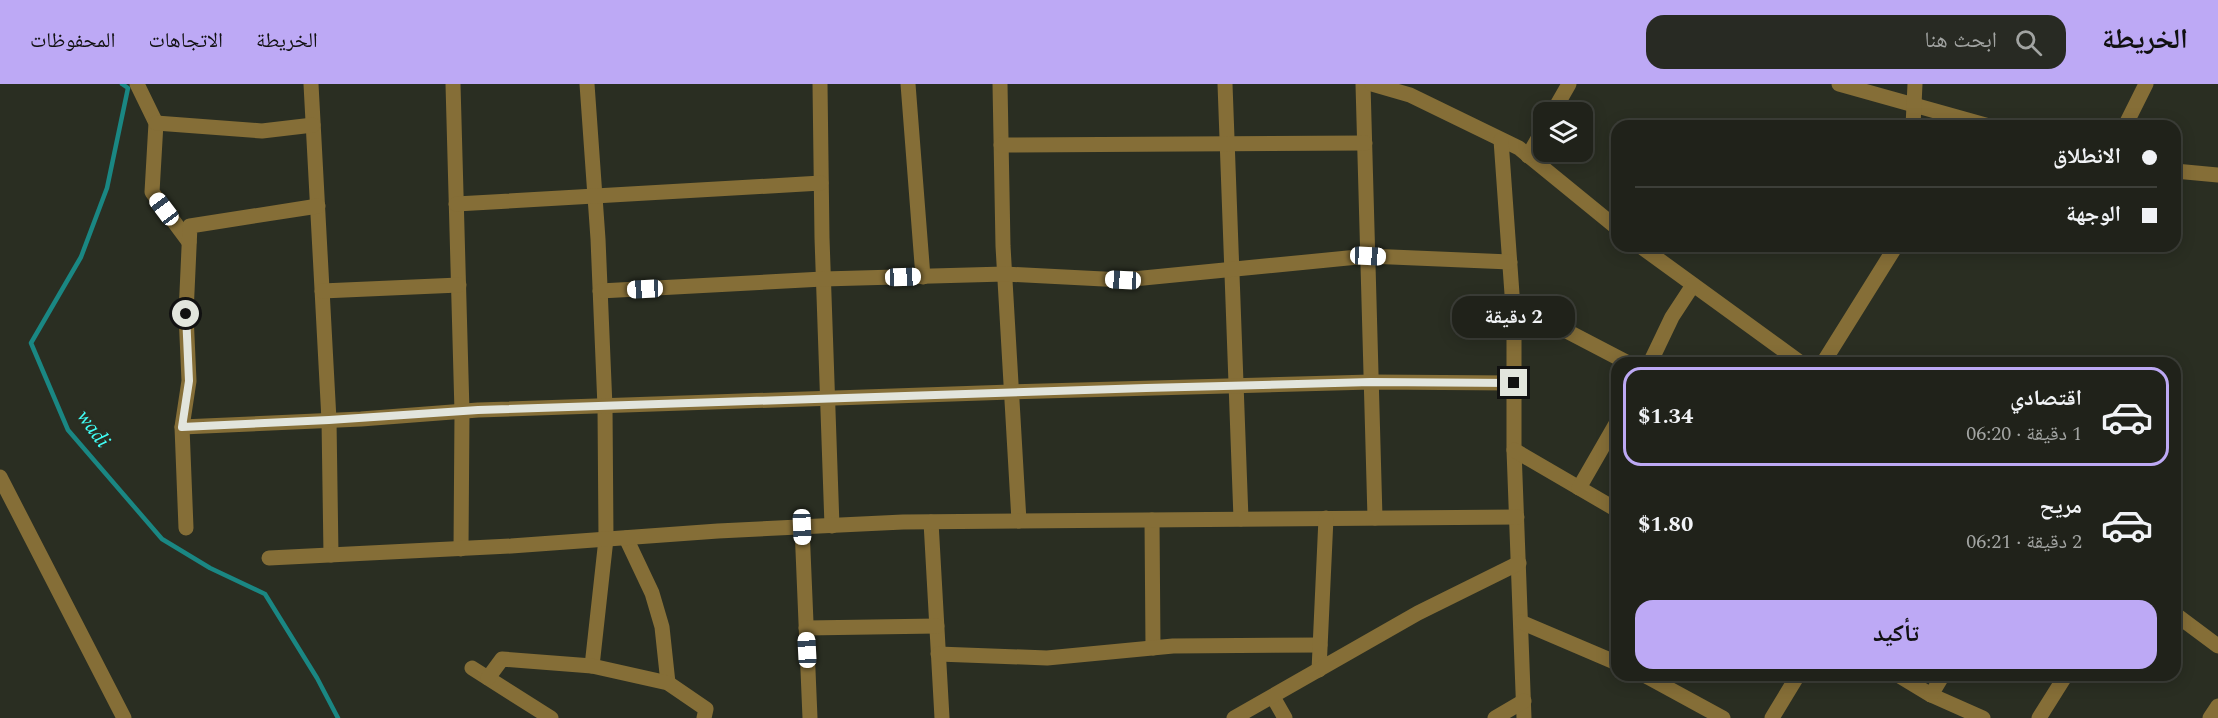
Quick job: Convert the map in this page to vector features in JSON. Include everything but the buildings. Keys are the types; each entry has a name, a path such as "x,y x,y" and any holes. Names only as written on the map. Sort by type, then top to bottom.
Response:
{"street":[{"path":"137,84 156,123 152,192 189,242"},
{"path":"311,84 329,420 331,555"},
{"path":"453,84 462,411 461,549"},
{"path":"587,84 595,195 605,407 606,539 592,666"},
{"path":"820,84 826,399 832,526"},
{"path":"908,84 923,277"},
{"path":"1000,84 1005,274 1018,521"},
{"path":"1225,84 1241,519"},
{"path":"1363,84 1375,518"},
{"path":"1559,102 1569,84"},
{"path":"1839,84 1969,120"},
{"path":"1913,120 1915,84"},
{"path":"2128,120 2146,84"},
{"path":"1378,85 1410,95 1523,152 1611,223"},
{"path":"156,123 262,131 313,125"},
{"path":"1501,140 1513,303 1514,450 1524,718"},
{"path":"1523,152 1533,141"},
{"path":"1001,145 1365,143"},
{"path":"2181,172 2218,175"},
{"path":"456,204 821,183"},
{"path":"186,528 182,427 189,381 186,314 190,226 318,206"},
{"path":"1648,252 1793,357"},
{"path":"1826,357 1892,252"},
{"path":"600,291 823,279 1005,274 1123,280 1368,256 1510,262"},
{"path":"322,291 459,285"},
{"path":"1653,357 1672,317 1693,285"},
{"path":"1513,303 1616,357"},
{"path":"182,427 462,411 1011,392 1371,382 1514,383"},
{"path":"1579,488 1611,432"},
{"path":"1514,450 1611,507"},
{"path":"0,477 124,718"},
{"path":"269,558 461,549 802,527 931,522 1517,517"},
{"path":"1319,670 1326,518"},
{"path":"1152,520 1153,648"},
{"path":"931,522 942,718"},
{"path":"802,527 810,718"},
{"path":"626,538 652,593 662,627 668,683"},
{"path":"1234,718 1418,613 1519,563"},
{"path":"2181,618 2218,646"},
{"path":"1521,622 1611,660"},
{"path":"806,628 937,626"},
{"path":"938,654 1047,658 1153,648 1320,645"},
{"path":"488,678 502,658 592,666 668,683 706,709 704,718"},
{"path":"472,668 551,718"},
{"path":"1655,681 1723,718"},
{"path":"1772,718 1794,681"},
{"path":"1908,681 1983,718"},
{"path":"1931,694 1939,681"},
{"path":"2039,718 2062,681"},
{"path":"1273,697 1285,718"},
{"path":"1495,718 1524,702"},
{"path":"2210,718 2218,706"}],"waterway":[{"name":"wadi","path":"122,84 128,88 107,188 81,257 31,343 68,430 162,539 210,568 265,594 317,678 338,718"}],"route":[{"path":"186,314 189,381 182,427 478,410 1011,392 1259,384 1514,383"}]}
